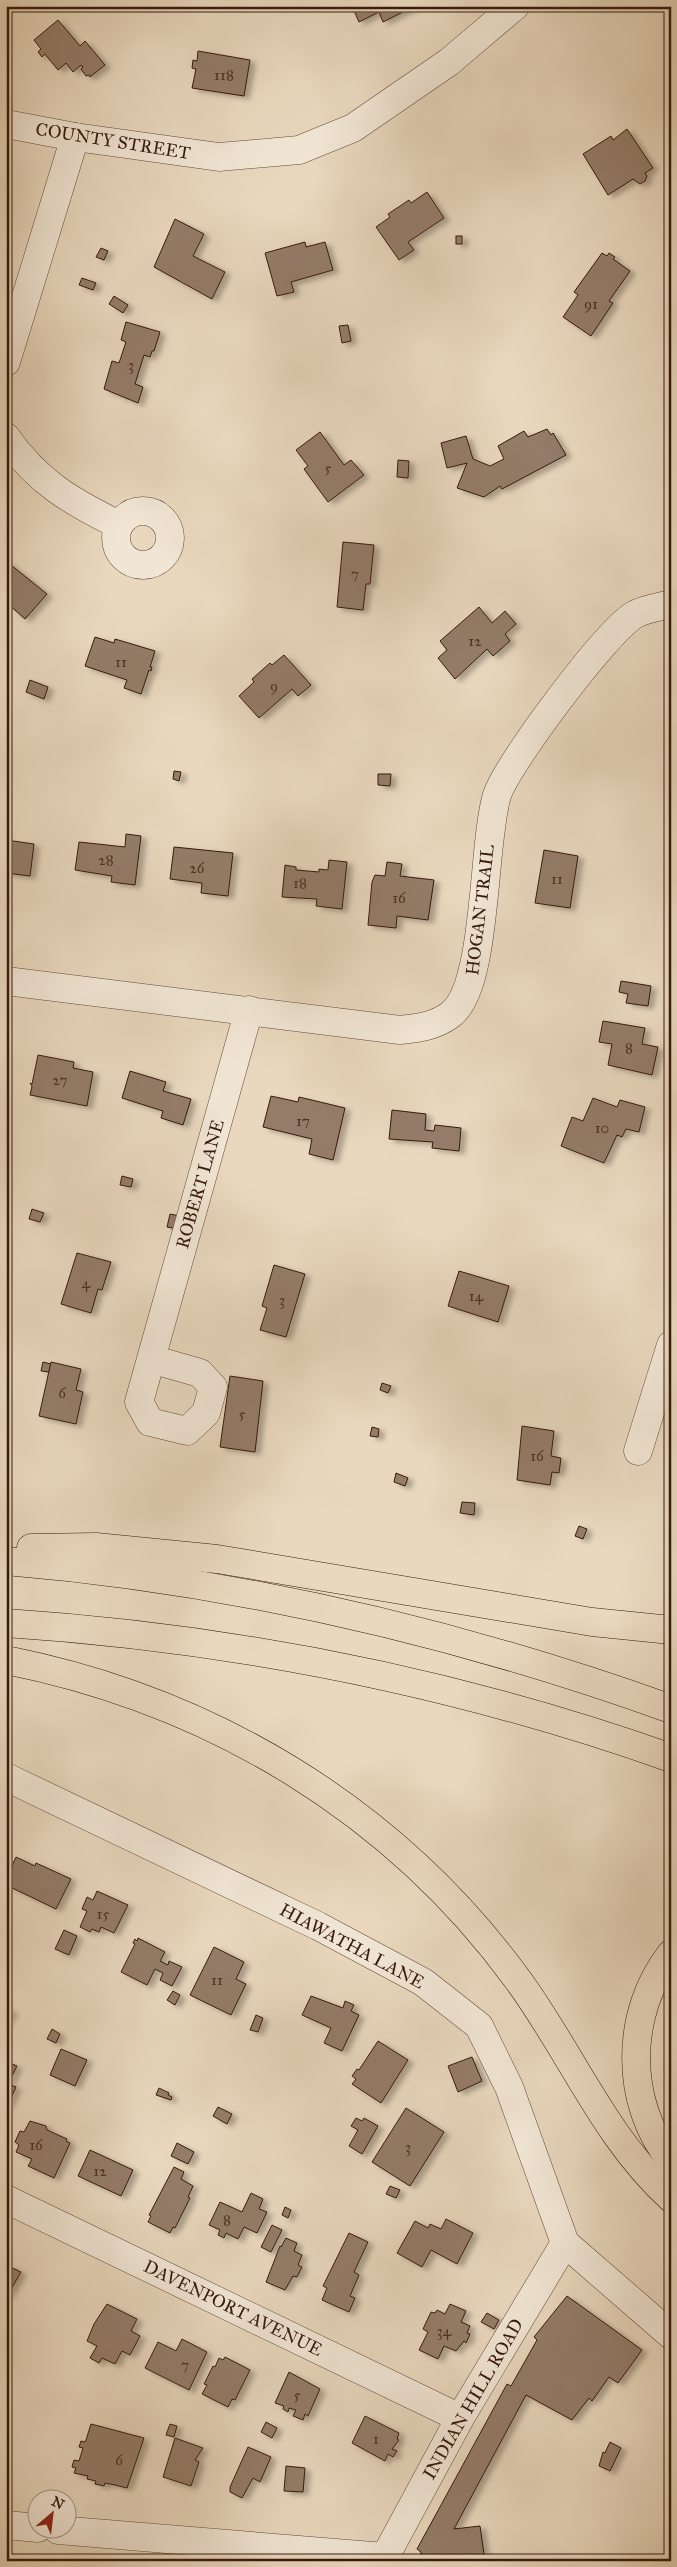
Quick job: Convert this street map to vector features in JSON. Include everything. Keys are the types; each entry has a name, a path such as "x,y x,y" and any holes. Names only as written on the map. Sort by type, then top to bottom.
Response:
{"highway":[{"path":"6,1549 96,1547 154,1551 306,1573 615,1625 671,1630"},
{"path":"6,1561 142,1576 224,1588 305,1604 544,1667 671,1709"},
{"path":"6,1622 177,1638 382,1674 540,1715 671,1758"},
{"path":"6,1660 78,1676 112,1686 206,1724 291,1770 372,1827 450,1899 497,1952 539,2009 618,2138 653,2182 671,2198"},
{"path":"671,1954 658,1975 642,2014 636,2063 645,2117 663,2151 671,2160"}],"street":[{"name":"COUNTY STREET","path":"6,124 75,137 219,157 298,150 353,128 449,62 515,6"},
{"path":"6,362 75,137"},
{"path":"6,438 38,475 71,501 119,525"},
{"name":"HOGAN TRAIL","path":"6,981 400,1030 430,1026 452,1014 470,987 478,950 491,827 498,794 511,769 601,645 635,614 671,604"},
{"name":"ROBERT LANE","path":"151,1359 249,1010"},
{"path":"638,1451 671,1345"},
{"name":"HIAWATHA LANE","path":"6,1777 326,1930 423,1982 479,2026 509,2087 566,2244"},
{"name":"DAVENPORT AVENUE","path":"6,2199 460,2418"},
{"path":"566,2244 671,2336"},
{"name":"INDIAN HILL ROAD","path":"78,2532 385,2557 460,2418 566,2244"},
{"path":"6,2525 28,2527"}],"building":[{"path":"352,6 415,6 383,22 379,12 359,22"},
{"path":"58,20 80,46 85,41 105,65 90,77 89,75 86,76 81,69 83,67 81,65 73,72 66,63 58,70 45,54 42,57 38,52 41,49 34,40"},
{"path":"198,51 250,60 244,96 192,88 196,69 192,68 193,60 197,61"},
{"path":"627,129 653,168 645,173 647,176 645,181 640,184 633,179 608,195 583,154 611,136 613,140"},
{"path":"427,192 444,218 408,242 414,250 399,260 376,227 390,217 388,214 409,200 411,203"},
{"path":"175,219 204,234 193,256 225,272 212,299 154,267"},
{"path":"456,236 462,236 462,244 456,244"},
{"path":"305,242 306,247 325,242 333,270 291,282 294,292 277,296 265,253"},
{"path":"101,248 108,251 104,260 96,257"},
{"path":"602,253 607,256 609,253 615,257 613,259 630,271 609,301 613,303 591,336 563,317 578,295 574,292"},
{"path":"82,278 96,283 93,290 79,285"},
{"path":"114,296 128,305 123,313 109,304"},
{"path":"126,322 160,332 150,357 144,355 135,384 143,387 138,403 104,389 112,361 119,363 126,342 121,340"},
{"path":"348,325 351,341 342,343 339,326"},
{"path":"547,429 551,435 553,433 566,455 502,489 500,486 484,497 457,488 467,463 447,468 441,443 466,436 473,459 490,466 504,459 498,446 524,431 528,437"},
{"path":"320,432 344,465 351,460 364,475 328,502 304,469 308,466 296,450"},
{"path":"398,460 409,461 408,478 397,477"},
{"path":"343,542 374,545 370,584 366,584 363,610 337,607"},
{"path":"6,561 47,594 25,619 6,602"},
{"path":"479,607 492,623 505,611 516,624 505,634 510,641 493,656 487,649 455,679 438,658 447,650 440,641"},
{"path":"95,637 114,643 115,639 155,651 150,667 152,667 151,671 149,670 141,694 124,688 127,680 85,666"},
{"path":"284,655 311,685 298,696 292,689 259,718 239,696 254,682 252,679 270,663 272,665"},
{"path":"30,680 48,687 44,699 26,692"},
{"path":"174,771 181,772 179,781 173,779"},
{"path":"378,774 391,774 390,786 378,785"},
{"path":"126,834 141,836 135,885 111,882 112,876 75,870 79,842 125,847"},
{"path":"6,840 34,844 30,876 6,873"},
{"path":"174,847 233,853 228,896 201,893 202,883 170,879"},
{"path":"544,850 578,856 570,908 535,903"},
{"path":"671,858 671,908 670,901 665,900"},
{"path":"329,860 347,862 342,909 316,906 317,899 282,897 285,865 296,867 296,870 319,872 319,869 328,870"},
{"path":"387,862 402,864 400,876 434,880 428,920 397,916 396,928 368,925 372,882 375,875 385,876"},
{"path":"621,981 651,986 648,1006 626,1003 628,994 619,992"},
{"path":"603,1021 645,1028 642,1044 658,1047 652,1075 608,1065 612,1044 599,1042"},
{"path":"38,1055 74,1062 73,1068 93,1072 87,1106 30,1095 32,1086 30,1083 32,1084"},
{"path":"130,1071 166,1082 163,1091 191,1099 183,1125 161,1118 163,1111 122,1098"},
{"path":"271,1096 298,1102 299,1097 345,1108 333,1160 309,1154 312,1139 263,1127"},
{"path":"593,1098 617,1107 620,1100 645,1107 639,1132 626,1129 622,1137 617,1135 604,1163 561,1146 572,1117 583,1121"},
{"path":"392,1110 426,1114 425,1130 434,1131 435,1125 461,1128 459,1151 432,1148 433,1142 389,1139"},
{"path":"122,1176 133,1179 131,1187 120,1185"},
{"path":"32,1209 44,1213 40,1222 29,1219"},
{"path":"170,1214 180,1216 177,1229 167,1227"},
{"path":"77,1253 111,1262 102,1290 98,1289 91,1313 61,1304"},
{"path":"274,1265 305,1274 286,1337 260,1330 267,1308 262,1306"},
{"path":"459,1271 509,1286 498,1322 448,1306"},
{"path":"43,1362 51,1364 49,1372 41,1371"},
{"path":"51,1362 81,1369 76,1390 83,1392 76,1424 39,1416"},
{"path":"230,1376 263,1381 255,1452 220,1447"},
{"path":"382,1383 391,1386 388,1393 380,1390"},
{"path":"522,1426 554,1431 551,1456 561,1458 559,1473 552,1472 550,1485 517,1480"},
{"path":"372,1427 379,1429 378,1437 370,1436"},
{"path":"396,1473 408,1478 405,1486 394,1482"},
{"path":"462,1502 475,1503 474,1515 460,1513"},
{"path":"579,1526 587,1529 583,1539 575,1536"},
{"path":"16,1857 35,1866 36,1863 71,1879 56,1909 6,1885 6,1879"},
{"path":"97,1891 128,1905 114,1933 101,1927 99,1932 92,1929 90,1932 80,1927 87,1911 82,1909 87,1897 93,1900"},
{"path":"64,1930 77,1936 69,1955 55,1949"},
{"path":"138,1938 165,1952 160,1961 168,1965 169,1961 182,1967 172,1986 160,1980 163,1973 155,1969 147,1985 121,1972 135,1944 133,1943 135,1939 137,1941"},
{"path":"214,1947 244,1962 236,1979 246,1984 231,2015 190,1995"},
{"path":"173,1991 180,1995 175,2005 167,2000"},
{"path":"311,1996 343,2008 345,2001 354,2005 351,2011 359,2015 342,2051 324,2043 331,2028 302,2015"},
{"path":"6,2008 12,2011 6,2022"},
{"path":"256,2015 263,2018 258,2032 250,2030"},
{"path":"52,2029 60,2034 56,2043 47,2039"},
{"path":"378,2041 408,2060 381,2103 352,2084 356,2079 352,2076 357,2069 359,2070"},
{"path":"61,2049 87,2060 75,2086 50,2075"},
{"path":"472,2057 482,2081 458,2092 448,2066"},
{"path":"7,2062 17,2066 8,2084 16,2087 6,2109"},
{"path":"159,2088 169,2093 168,2095 172,2097 171,2100 156,2095"},
{"path":"218,2107 232,2114 227,2124 213,2116"},
{"path":"406,2108 444,2132 410,2186 372,2162"},
{"path":"356,2118 362,2121 364,2118 378,2126 362,2154 349,2146 358,2130 351,2126"},
{"path":"30,2121 46,2126 47,2130 67,2139 66,2141 70,2143 54,2178 28,2166 32,2159 16,2152 19,2145 15,2142 20,2131 24,2132"},
{"path":"177,2143 194,2152 188,2164 171,2156"},
{"path":"90,2150 133,2170 121,2196 78,2176"},
{"path":"174,2167 184,2172 181,2179 193,2186 188,2197 190,2198 175,2228 173,2227 170,2233 148,2222 151,2216 149,2215"},
{"path":"390,2186 400,2190 396,2198 386,2194"},
{"path":"251,2193 263,2199 259,2209 267,2212 257,2233 244,2227 238,2239 226,2233 224,2238 218,2235 220,2230 209,2225 220,2202 242,2212"},
{"path":"285,2207 291,2210 288,2218 282,2215"},
{"path":"446,2219 473,2233 457,2264 431,2250 422,2267 397,2253 415,2221 428,2228 430,2224 441,2229"},
{"path":"272,2225 282,2230 271,2252 261,2247"},
{"path":"349,2233 368,2242 354,2272 359,2275 350,2296 355,2298 349,2312 322,2300 327,2288 323,2286"},
{"path":"286,2238 297,2243 294,2251 302,2255 298,2265 302,2267 297,2277 293,2276 285,2290 266,2282 280,2246"},
{"path":"6,2265 21,2272 6,2298"},
{"path":"567,2296 642,2350 618,2383 609,2377 592,2401 589,2398 572,2420 526,2395 454,2529 480,2526 485,2561 421,2561 421,2552 417,2549 507,2384 511,2386 537,2340 534,2337"},
{"path":"107,2304 137,2319 131,2331 140,2336 130,2355 122,2351 115,2364 102,2358 99,2363 90,2358 97,2346 87,2341 94,2324"},
{"path":"450,2304 466,2311 461,2322 470,2326 467,2333 470,2334 466,2343 464,2341 456,2351 444,2346 438,2359 419,2350 428,2332 423,2329 431,2312 435,2313 437,2310 445,2314"},
{"path":"487,2313 499,2320 494,2329 481,2322"},
{"path":"182,2339 207,2352 189,2390 145,2368 158,2342 176,2351"},
{"path":"225,2357 250,2370 235,2400 232,2399 228,2407 202,2394 207,2385 204,2384 213,2366 215,2367 219,2358 223,2360"},
{"path":"289,2372 320,2389 308,2416 305,2414 303,2420 293,2416 296,2410 289,2408 288,2412 283,2409 284,2406 275,2403"},
{"path":"365,2416 399,2433 397,2439 399,2440 392,2449 397,2451 393,2457 388,2454 385,2461 352,2443"},
{"path":"266,2422 277,2428 272,2438 261,2432"},
{"path":"91,2424 144,2438 127,2488 105,2483 104,2486 95,2484 96,2481 87,2479 88,2476 74,2473 76,2468 72,2467 74,2460 79,2461 83,2448 79,2447 81,2441 85,2442"},
{"path":"170,2424 177,2426 174,2437 166,2435"},
{"path":"175,2438 203,2448 195,2460 199,2462 191,2486 163,2477"},
{"path":"610,2442 621,2448 610,2471 599,2466 603,2452 605,2453"},
{"path":"248,2447 271,2457 260,2482 253,2478 242,2498 230,2492 230,2487"},
{"path":"286,2466 305,2468 303,2492 284,2491"}]}
